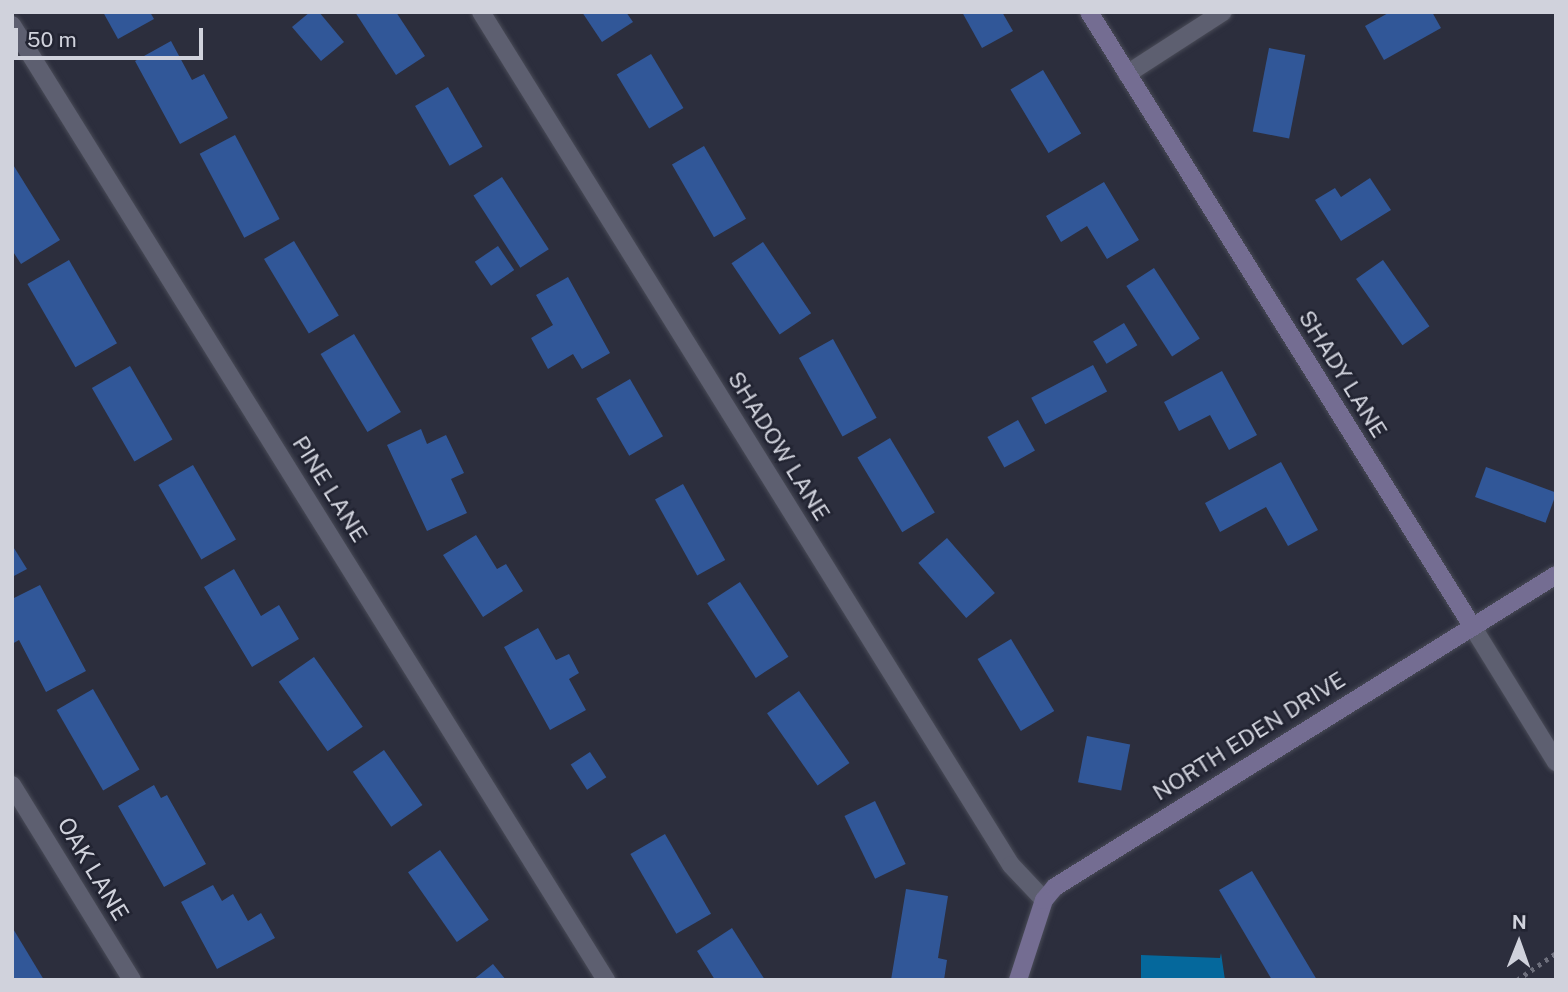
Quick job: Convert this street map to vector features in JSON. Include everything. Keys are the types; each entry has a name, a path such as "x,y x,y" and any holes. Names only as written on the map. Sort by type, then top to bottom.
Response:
{"street":[{"name":"SHADOW LANE","path":"481,12 1011,865 1044,900"},
{"name":"SHADY LANE","path":"1089,12 1556,762"},
{"path":"1127,74 1223,12"},
{"name":"PINE LANE","path":"12,25 606,980"},
{"name":"NORTH EDEN DRIVE","path":"1044,900 1080,869 1556,575"},
{"name":"OAK LANE","path":"12,785 132,980"},
{"path":"1018,980 1044,900"}],"path":[{"path":"1517,980 1556,953"}],"water":[{"path":"1221,953 1225,980 1141,980 1141,955 1220,958"}],"building":[{"path":"103,12 150,12 154,19 118,39"},
{"path":"310,12 319,12 344,42 321,61 292,27"},
{"path":"355,12 396,12 425,56 396,75"},
{"path":"582,12 626,12 633,22 602,42"},
{"path":"962,12 1002,12 1013,31 982,48"},
{"path":"1390,12 1432,12 1441,28 1384,60 1365,26"},
{"path":"171,41 192,80 204,74 228,118 180,144 135,61"},
{"path":"1269,48 1305,55 1289,138 1253,131"},
{"path":"651,54 683,108 649,129 617,75"},
{"path":"1043,70 1081,133 1049,153 1010,90"},
{"path":"448,87 482,147 450,166 415,106"},
{"path":"235,135 280,219 244,238 200,154"},
{"path":"704,146 746,219 714,237 672,164"},
{"path":"12,163 60,240 21,264 12,250"},
{"path":"502,177 549,249 520,268 473,196"},
{"path":"1370,178 1391,210 1341,241 1315,200 1335,188 1341,197"},
{"path":"1104,182 1139,240 1107,259 1087,226 1061,242 1046,216"},
{"path":"294,241 339,316 309,334 264,259"},
{"path":"763,242 811,313 780,335 731,263"},
{"path":"498,246 514,270 491,286 475,262"},
{"path":"69,260 117,343 75,367 27,284"},
{"path":"1383,260 1429,326 1402,345 1356,279"},
{"path":"1154,268 1200,338 1172,356 1126,286"},
{"path":"568,277 610,353 582,369 573,354 548,369 531,338 553,325 536,295"},
{"path":"1124,323 1137,345 1107,364 1093,342"},
{"path":"354,334 401,412 367,432 321,354"},
{"path":"833,339 877,418 843,437 799,358"},
{"path":"1093,365 1107,391 1045,424 1031,398"},
{"path":"130,366 173,440 134,462 92,388"},
{"path":"1222,371 1257,435 1229,450 1210,415 1179,431 1164,402"},
{"path":"630,379 663,436 629,456 596,399"},
{"path":"1018,420 1035,451 1004,468 987,437"},
{"path":"421,429 427,444 446,435 464,473 451,479 467,513 427,531 387,445"},
{"path":"890,438 935,513 902,532 857,458"},
{"path":"1281,462 1318,530 1288,546 1266,507 1220,532 1205,503"},
{"path":"193,465 236,539 201,559 158,485"},
{"path":"1486,467 1556,492 1546,523 1475,497"},
{"path":"683,484 725,560 697,576 655,500"},
{"path":"476,535 497,569 506,564 523,591 483,617 443,555"},
{"path":"947,538 995,593 966,618 918,563"},
{"path":"12,545 27,569 12,577"},
{"path":"234,569 261,616 279,605 299,639 252,667 204,587"},
{"path":"740,582 788,657 756,678 707,603"},
{"path":"40,585 86,671 46,692 19,640 12,644 12,599"},
{"path":"538,628 556,660 569,654 579,673 569,679 586,710 550,730 504,647"},
{"path":"1011,639 1054,711 1021,731 978,659"},
{"path":"314,657 363,727 328,751 279,682"},
{"path":"93,689 140,770 103,791 57,710"},
{"path":"799,691 849,763 818,785 767,713"},
{"path":"1087,736 1130,744 1121,791 1078,782"},
{"path":"384,750 422,805 391,827 353,772"},
{"path":"590,752 606,777 587,790 571,765"},
{"path":"154,785 161,798 167,795 206,864 164,887 118,806"},
{"path":"875,801 906,864 875,879 844,816"},
{"path":"665,834 711,914 676,934 630,854"},
{"path":"440,850 489,920 457,942 408,872"},
{"path":"1252,871 1317,980 1272,980 1219,890"},
{"path":"213,885 222,901 233,894 248,921 261,913 275,938 217,969 181,902"},
{"path":"906,889 948,896 938,958 947,960 944,980 891,980"},
{"path":"12,927 44,980 12,980"},
{"path":"732,928 765,980 715,980 697,951"},
{"path":"493,964 506,980 473,980"}]}
